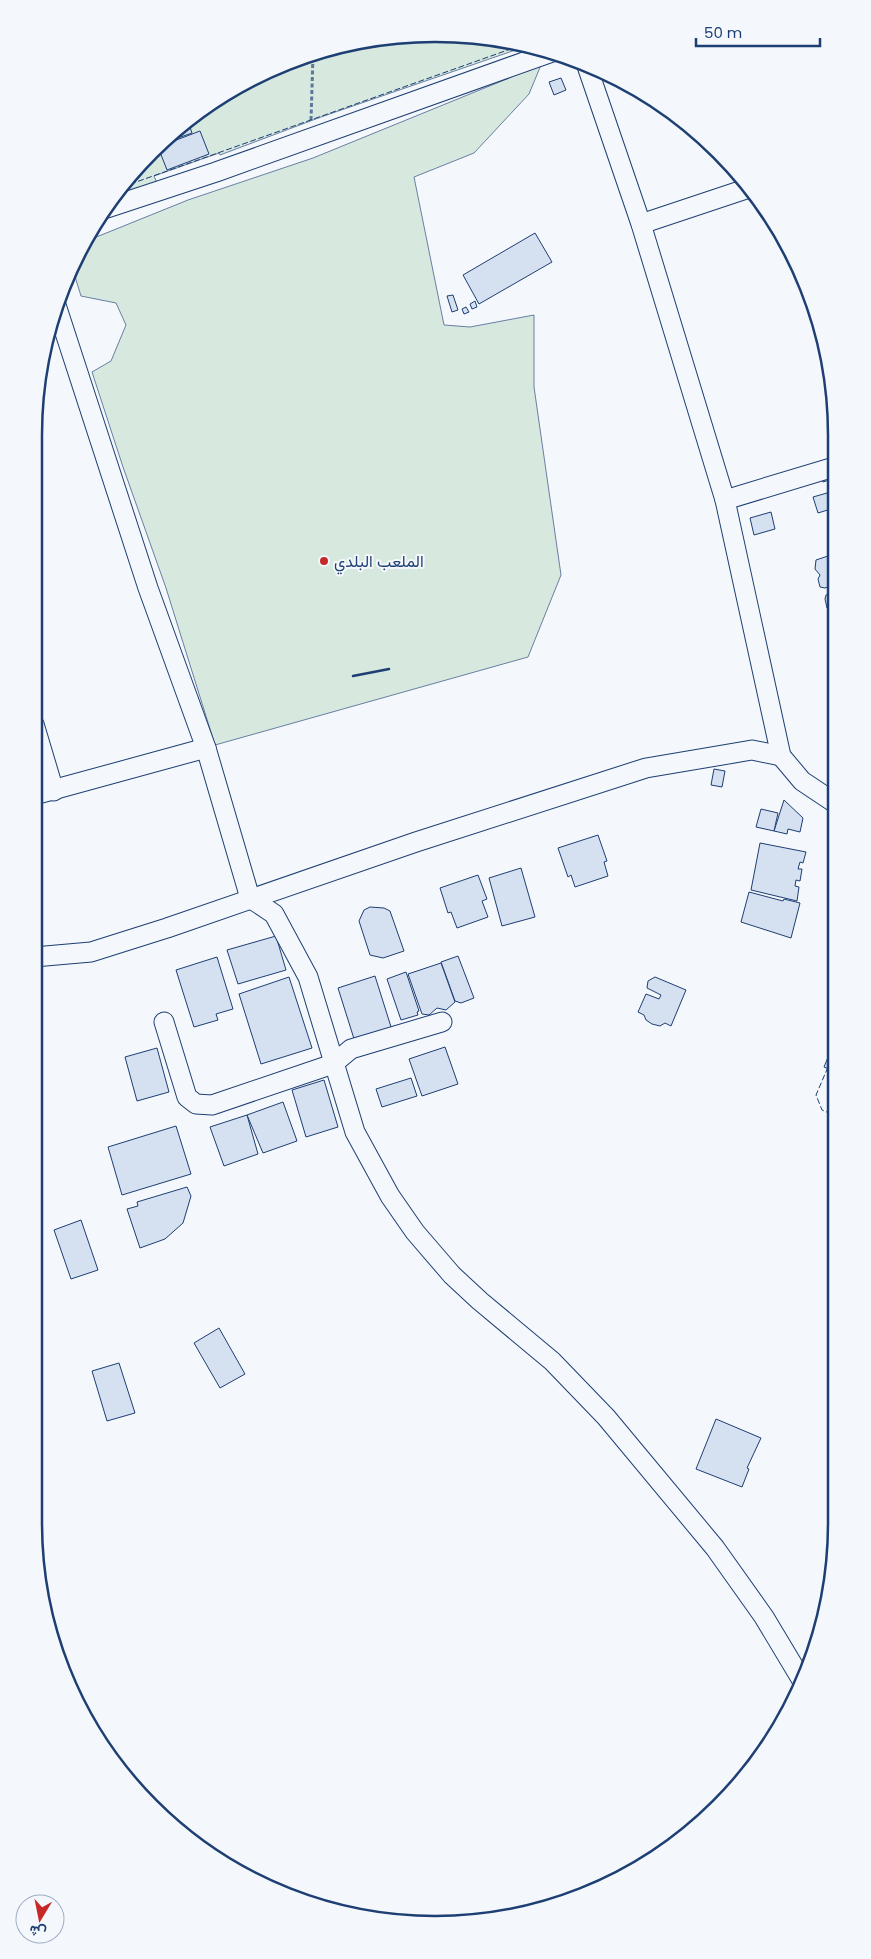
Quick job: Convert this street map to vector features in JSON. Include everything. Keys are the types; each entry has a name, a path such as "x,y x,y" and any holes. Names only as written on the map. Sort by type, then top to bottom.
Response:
{"street":[{"path":"118,204 216,172 539,57"},
{"path":"590,74 641,224 725,500 781,756 802,781 828,798"},
{"path":"641,224 742,190"},
{"path":"60,318 148,588 206,748 250,898 274,914 308,977 355,1132 390,1196 416,1232 452,1275 552,1361 606,1417 715,1548 764,1617 799,1675"},
{"path":"725,500 828,469"},
{"path":"42,794 206,748"},
{"path":"42,956 91,952 646,768 752,750 781,756"},
{"path":"42,751 54,791"},
{"path":"164,1022 187,1097 196,1104 212,1106 333,1064 351,1049 442,1022"}],"path":[{"path":"311,120 313,62"}],"shaded area":[{"path":"410,43 461,43 514,50 321,117 220,155 219,153 154,176 157,183 126,193 140,176 176,140 217,109 262,83 309,63 359,50"},
{"name":"الملعب البلدي","path":"541,65 529,94 474,153 414,177 444,325 470,327 534,315 534,387 561,575 528,657 215,745 166,588 92,372 111,361 126,325 116,303 81,296 75,278 96,237 188,200 313,158"}],"building":[{"path":"561,78 566,90 554,95 549,82"},
{"path":"190,128 192,133 179,138"},
{"path":"200,131 209,154 167,170 161,155 176,140"},
{"path":"535,233 552,262 479,304 463,275"},
{"path":"453,295 458,310 452,312 447,296"},
{"path":"475,301 477,307 472,309 470,304"},
{"path":"466,307 469,312 464,314 462,309"},
{"path":"828,475 828,480 823,482 821,477"},
{"path":"828,493 828,510 818,513 813,497"},
{"path":"771,512 775,529 754,535 750,518"},
{"path":"828,556 828,587 820,587 818,579 820,575 815,569 816,560"},
{"path":"828,594 828,608 825,599"},
{"path":"714,769 725,771 722,787 711,785"},
{"path":"784,800 803,818 800,832 788,829 787,834 774,831"},
{"path":"761,809 778,813 774,831 756,827"},
{"path":"598,835 607,861 604,862 608,876 575,887 571,875 568,877 558,848"},
{"path":"760,843 806,852 803,863 800,862 798,869 802,869 800,881 796,880 795,886 799,887 797,901 751,890"},
{"path":"521,868 535,917 502,926 489,878"},
{"path":"478,875 487,899 482,901 488,917 457,928 451,912 448,913 440,888"},
{"path":"749,892 783,901 784,899 800,903 791,938 741,922"},
{"path":"370,907 384,908 390,911 404,951 383,958 370,955 359,921 364,910"},
{"path":"276,936 286,970 238,984 227,950"},
{"path":"458,956 474,998 461,1003 455,1001 441,962"},
{"path":"217,957 233,1009 216,1014 218,1020 194,1027 176,970"},
{"path":"441,963 455,1002 446,1010 437,1008 429,1015 422,1014 408,974"},
{"path":"406,972 419,1011 417,1012 418,1015 401,1020 387,979"},
{"path":"375,976 392,1030 355,1042 338,988"},
{"path":"289,977 312,1048 261,1064 239,994"},
{"path":"655,977 686,990 671,1026 665,1023 660,1026 652,1024 646,1020 644,1015 638,1012 646,994 659,999 661,995 647,988 648,981"},
{"path":"445,1047 458,1084 422,1096 409,1059"},
{"path":"157,1048 169,1092 137,1101 125,1057"},
{"path":"828,1057 828,1069 824,1067"},
{"path":"411,1078 417,1096 382,1107 376,1089"},
{"path":"324,1080 338,1127 306,1137 292,1090"},
{"path":"283,1102 297,1141 263,1153 247,1115"},
{"path":"247,1115 258,1154 224,1166 210,1127"},
{"path":"176,1126 191,1174 122,1195 108,1147"},
{"path":"187,1187 191,1196 183,1223 165,1239 140,1248 127,1209 138,1206 137,1202"},
{"path":"81,1220 98,1270 71,1279 54,1230"},
{"path":"219,1328 245,1374 220,1388 194,1343"},
{"path":"119,1363 135,1413 107,1421 92,1371"},
{"path":"716,1419 761,1438 747,1468 749,1469 742,1487 696,1469"}],"fence":[{"path":"135,182 509,50"},
{"path":"828,1067 816,1095 822,1110 828,1113"}],"wall":[{"path":"353,676 389,669"}],"place":[{"name":"الملعب البلدي","path":"324,561"}]}
